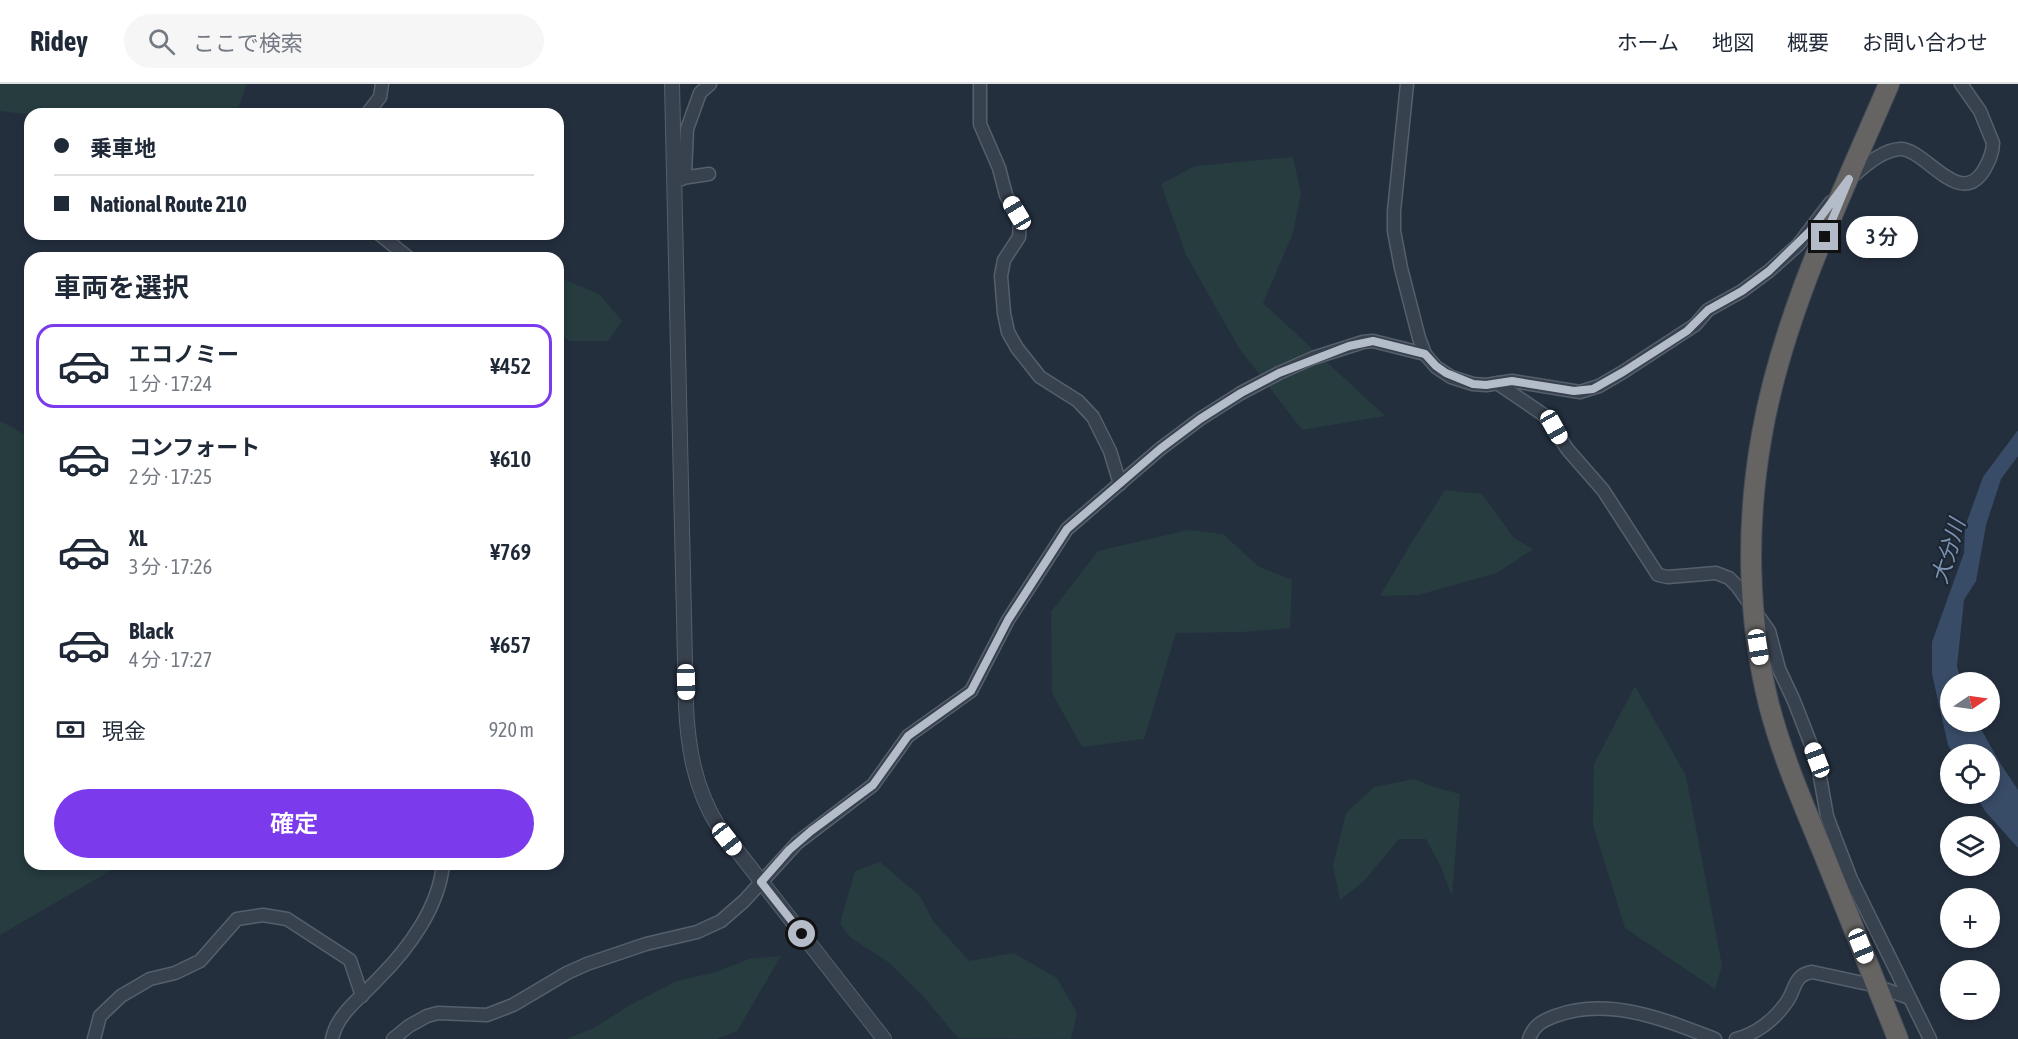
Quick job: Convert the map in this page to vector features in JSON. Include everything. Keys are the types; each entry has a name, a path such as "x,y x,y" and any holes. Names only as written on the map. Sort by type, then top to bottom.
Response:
{"highway":[{"path":"1889,84 1801,297 1776,375 1759,453 1751,564 1753,607 1760,662 1775,726 1809,819 1898,1039"}],"street":[{"path":"372,108 380,97 382,84"},
{"path":"672,84 678,179 686,706 694,771 708,810 723,832 884,1039"},
{"path":"980,84 980,124 999,168 1006,195 1020,222 1018,237 1004,260 1001,276 1008,332 1017,348 1040,377 1078,401 1093,417 1110,451 1120,484"},
{"path":"1407,84 1395,192 1394,231 1401,268 1425,354 1436,366 1460,381 1473,384 1521,382 1580,392 1599,386 1623,372 1695,325 1708,310 1742,291 1774,267 1810,231 1849,179 1877,157 1898,149 1913,153 1935,171 1955,181 1970,182 1979,177 1989,162 1993,143 1980,111 1961,84"},
{"path":"678,179 685,173 687,129 700,93 706,85"},
{"path":"678,179 709,174"},
{"path":"386,240 402,252"},
{"path":"393,1039 409,1026 427,1016 438,1013 487,1015 513,1005 567,973 587,964 646,944 710,927 721,921 761,882 789,850 873,785 908,736 971,691 1008,620 1067,529 1160,449 1200,419 1241,393 1313,358 1373,341 1425,354"},
{"path":"1497,383 1544,415 1568,450 1603,490 1658,575 1668,577 1723,574 1737,586 1769,631 1779,669 1817,760 1827,816 1851,879 1930,1039"},
{"path":"333,1039 341,1017 401,954 435,899 442,870"},
{"path":"94,1039 100,1016 121,996 150,979 175,973 200,961 237,919 263,915 287,918 350,960 362,996"},
{"path":"1736,1039 1757,1030 1774,1016 1787,1002 1795,982 1804,974 1812,972 1877,986 1910,998"},
{"path":"1529,1039 1539,1022 1570,1011 1601,1008 1668,1021 1715,1039"}],"green space":[{"path":"0,84 247,84 238,108 24,108 24,114 0,111"},
{"path":"1293,157 1301,194 1293,233 1263,303 1385,416 1302,430 1239,348 1186,255 1161,184 1195,166"},
{"path":"564,279 599,294 622,321 608,341 569,341 564,336"},
{"path":"0,421 24,434 24,870 112,870 0,935"},
{"path":"1445,490 1482,494 1514,538 1533,549 1497,573 1418,595 1380,596 1410,545"},
{"path":"1188,530 1223,534 1258,566 1292,580 1290,628 1242,632 1176,633 1144,739 1082,747 1052,693 1051,612 1098,551"},
{"path":"1635,686 1686,776 1722,966 1715,989 1625,928 1593,825 1594,764"},
{"path":"1414,779 1460,794 1452,896 1441,867 1426,839 1399,839 1364,881 1340,900 1333,865 1346,813 1374,787"},
{"path":"880,862 920,896 933,921 969,961 1014,953 1057,978 1077,1013 1071,1039 958,1038 922,995 887,961 851,938 840,923 855,871"},
{"path":"781,956 737,1031 717,1039 566,1039 594,1028 630,1005 677,981 716,972 749,959"}],"water":[{"path":"2018,430 2018,456 2001,479 1986,525 1976,581 1964,600 1957,666 1958,672 1940,672 1940,710 1932,674 1932,642 1964,553 1965,527 1983,477"},
{"path":"1945,732 1983,732 1989,744 1948,744"},
{"path":"2000,763 2018,790 2018,848 2000,828 2000,816 1989,816 1981,804 2000,804"}],"route":[{"path":"802,934 761,882 789,850 873,785 908,736 971,691 1008,620 1067,529 1160,449 1200,419 1241,393 1279,373 1313,358 1373,341 1425,354 1446,373 1460,381 1473,384 1486,385 1512,381 1580,392 1593,389 1687,331 1708,310 1742,291 1769,271 1810,231 1849,179 1825,237"}],"water label":[{"name":"大分川","path":"1948,551"}]}
